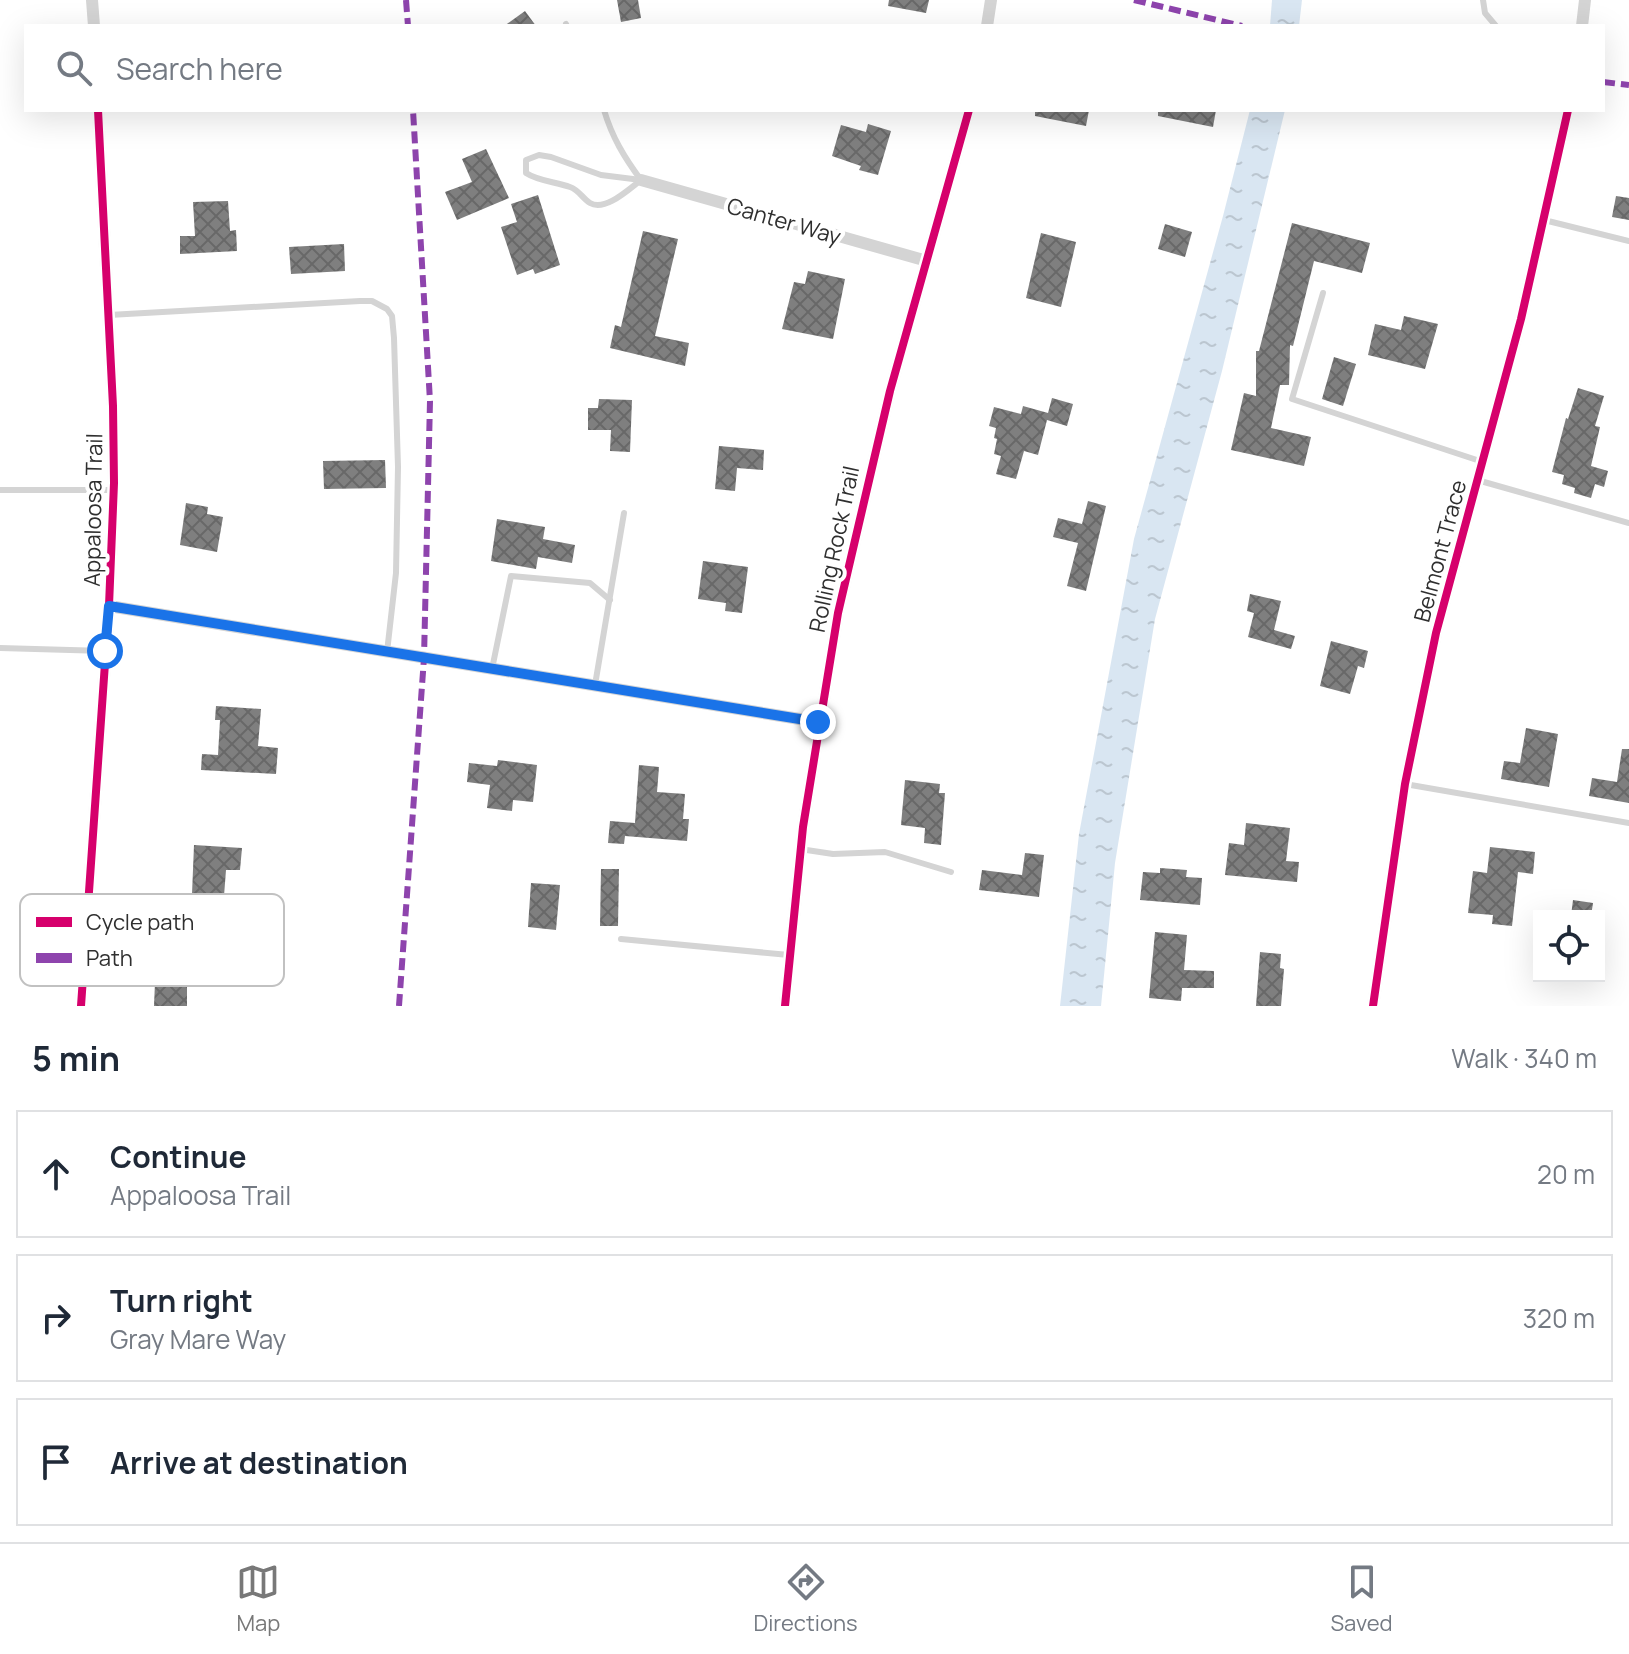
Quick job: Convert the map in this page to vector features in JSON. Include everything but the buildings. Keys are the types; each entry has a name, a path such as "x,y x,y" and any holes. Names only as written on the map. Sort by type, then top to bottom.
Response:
{"street":[{"path":"92,0 94,24"},
{"path":"987,24 991,0"},
{"path":"1582,24 1585,0"},
{"name":"Appaloosa Trail","path":"89,894 114,490 98,112"},
{"name":"Rolling Rock Trail","path":"785,1006 800,849 818,722 860,508 968,112"},
{"name":"Belmont Trace","path":"1373,1006 1405,784 1436,633 1521,319 1568,112"},
{"name":"Canter Way","path":"641,180 927,261"},
{"path":"109,606 818,722"},
{"name":"Appaloosa Trail","path":"81,1006 82,986"}],"lane":[{"path":"1483,0 1485,13 1494,24"},
{"path":"605,112 616,143 641,180"},
{"path":"530,157 551,157 601,175 641,180 624,193 595,206 575,189 532,177 524,168 530,157"},
{"path":"1544,220 1629,241"},
{"path":"1323,293 1292,399 1483,462"},
{"path":"109,315 360,301 372,301 387,309 392,316 394,338 398,467 396,573 387,652"},
{"path":"1477,480 1629,523"},
{"path":"0,490 114,490"},
{"path":"595,685 624,513"},
{"path":"492,669 511,576 590,583 610,600"},
{"path":"0,648 105,651"},
{"path":"1405,784 1629,823"},
{"path":"800,849 833,854 885,852 951,872"},
{"path":"621,939 789,955"}],"water":[{"path":"1272,0 1302,0 1299,24 1270,24"},
{"path":"1249,112 1285,112 1222,371 1155,619 1115,863 1101,1006 1060,1006 1079,834 1134,539"}],"marked path":[{"path":"406,0 408,24"},
{"path":"1134,0 1234,24"},
{"path":"1605,82 1629,85"},
{"path":"399,1006 424,658 430,401 413,112"}],"cycle path":[{"path":"89,894 109,606 114,483 98,112"},
{"path":"785,1006 803,827 838,613 890,391 968,112"},
{"path":"1373,1006 1405,784 1436,633 1521,319 1568,112"},
{"path":"81,1006 82,986"}],"route":[{"path":"105,651 109,606 818,722"}]}
